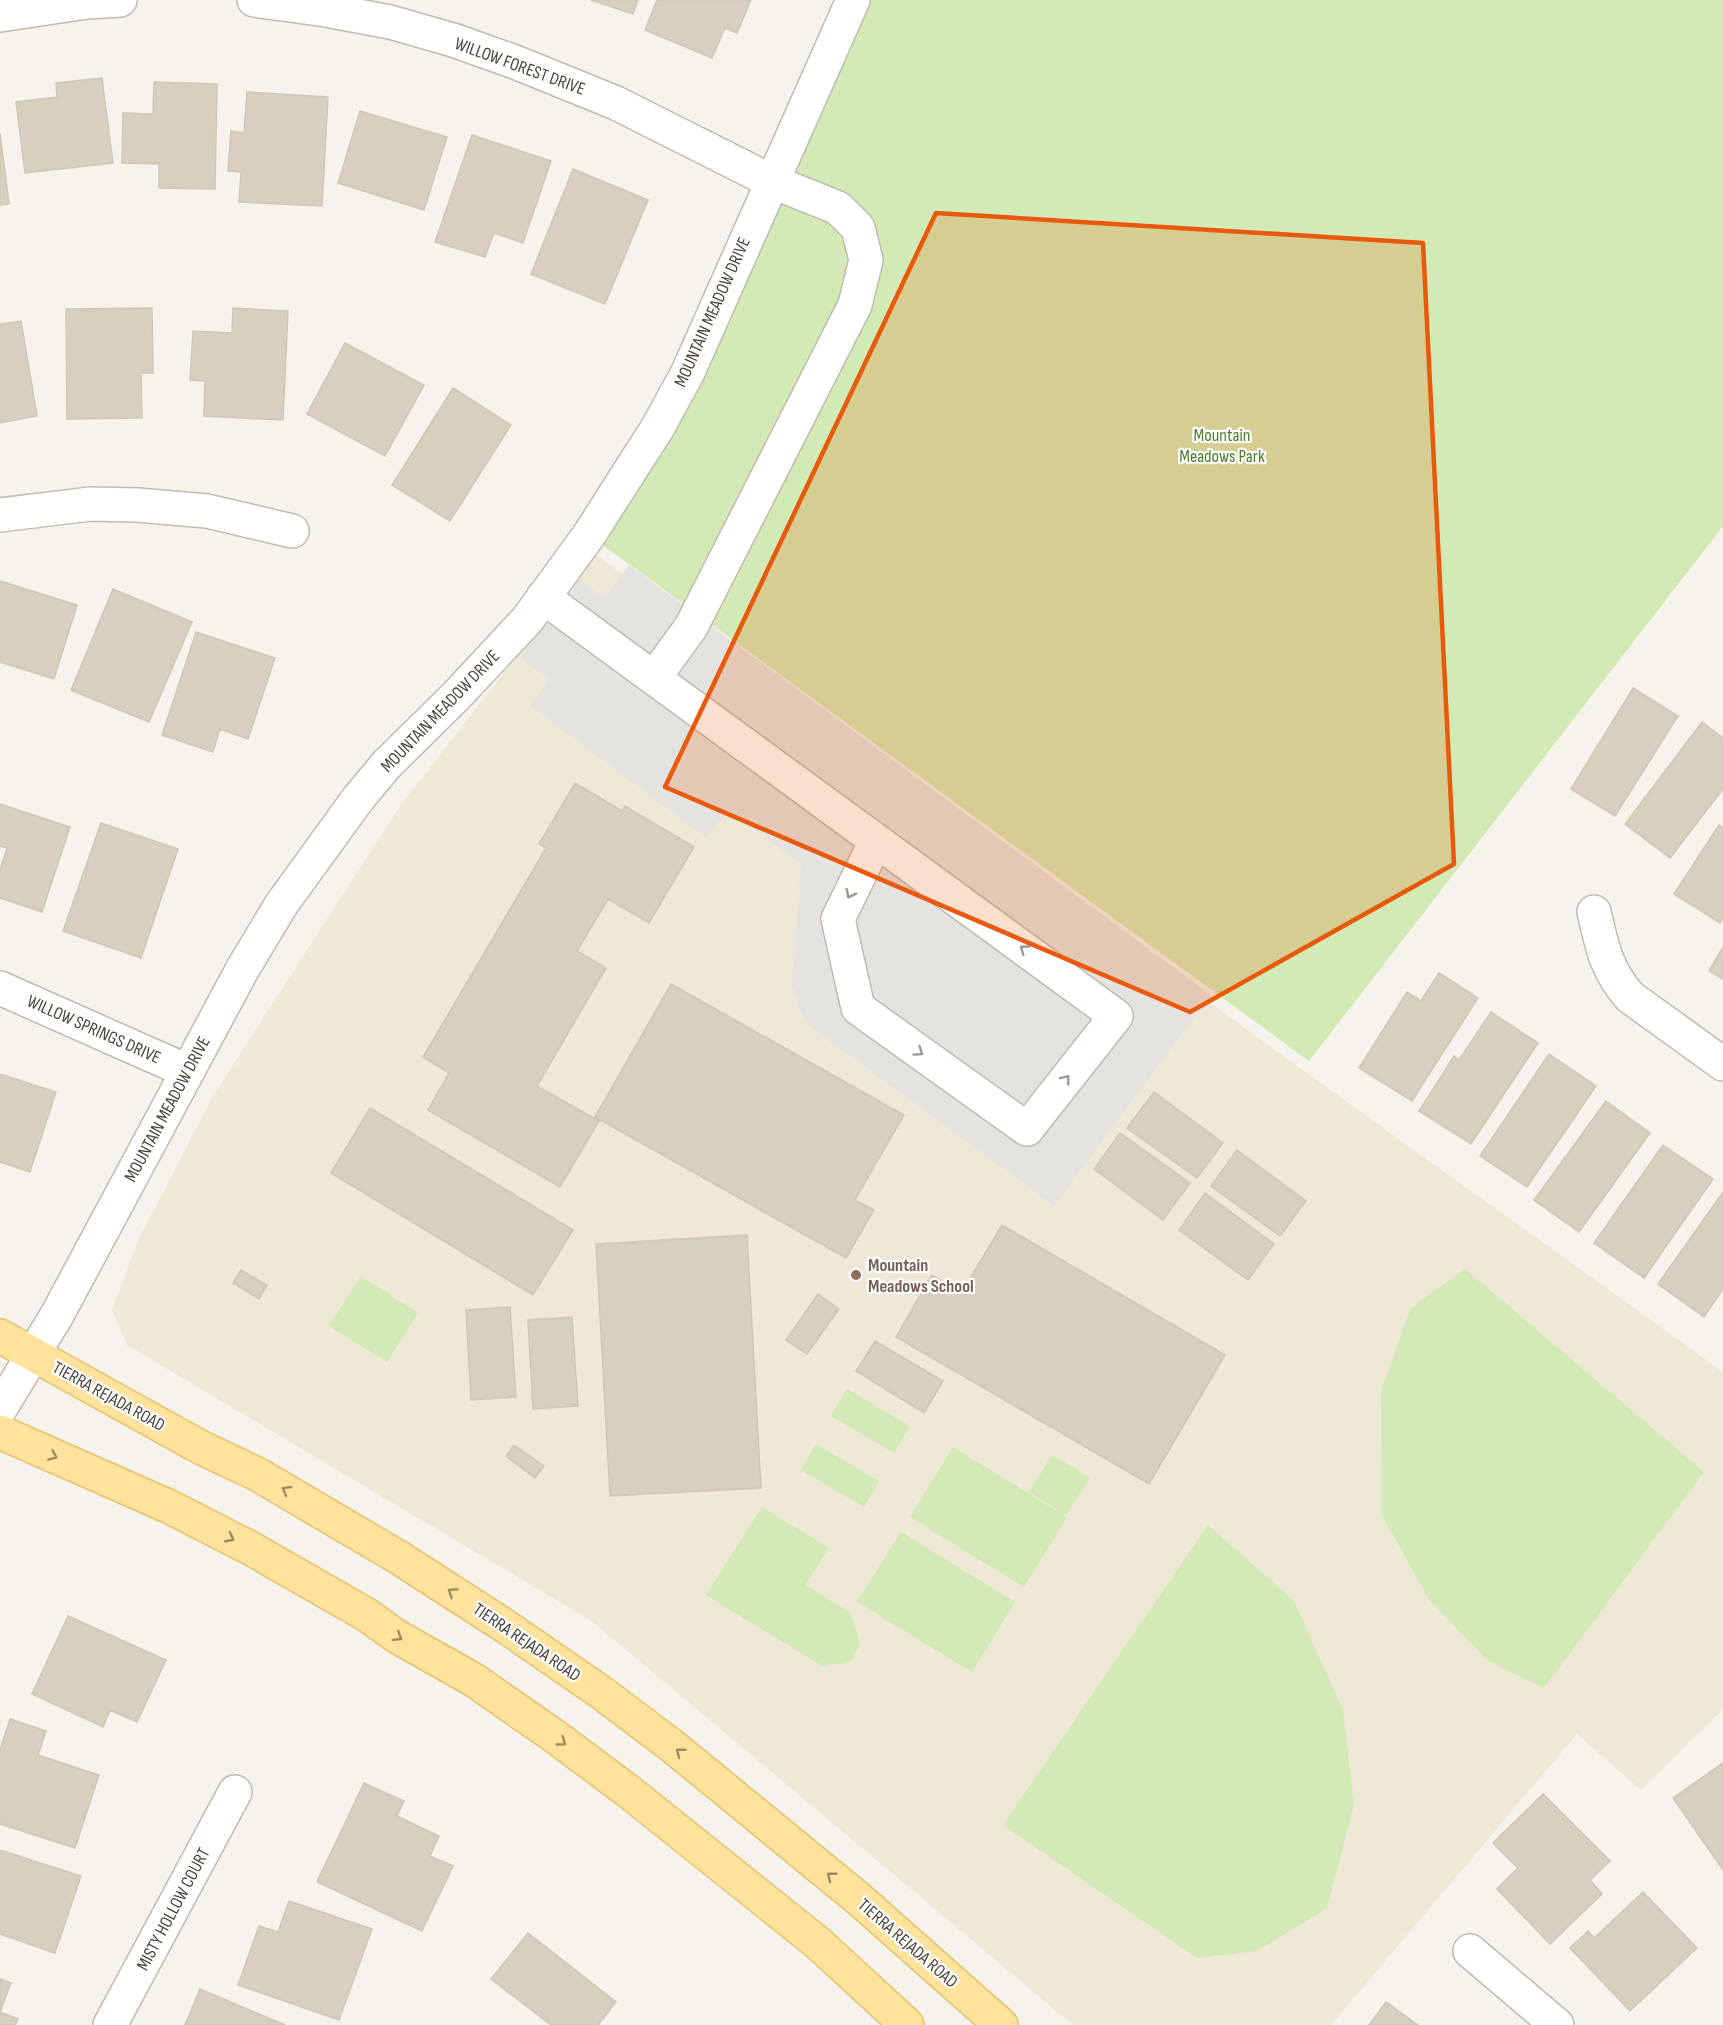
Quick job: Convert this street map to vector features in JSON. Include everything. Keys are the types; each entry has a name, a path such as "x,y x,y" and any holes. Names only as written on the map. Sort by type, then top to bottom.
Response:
{"main road":[{"name":"TIERRA REJADA ROAD","path":"0,1336 202,1448 277,1486 398,1557 544,1653 671,1745 860,1900 1001,2025"},
{"path":"0,1432 170,1507 252,1549 474,1680 637,1798 818,1943 907,2025"}],"street":[{"path":"0,15 87,2 120,0"},
{"name":"WILLOW FOREST DRIVE","path":"254,0 390,22 515,62 616,102 771,181 838,208 858,228 866,260 855,304 691,627 654,678"},
{"name":"MOUNTAIN MEADOW DRIVE","path":"0,1408 34,1354 242,970 281,904 357,800 387,764 457,695 519,628 589,535 657,427 687,372 853,0"},
{"path":"0,515 90,504 137,504 207,511 292,531"},
{"path":"543,597 1116,1016 1027,1129 858,1008 838,919 876,841"},
{"path":"1594,912 1607,963 1618,984 1630,998 1723,1064"},
{"name":"WILLOW SPRINGS DRIVE","path":"0,988 187,1071"},
{"name":"MISTY HOLLOW COURT","path":"110,2025 235,1792"},
{"path":"1470,1951 1557,2025"}],"highlighted area":[{"path":"936,213 1423,243 1454,864 1190,1012 665,787"}],"shaded area":[{"name":"Mountain Meadows School","path":"596,555 1283,1056 1723,1372 1723,1709 1641,1790 1577,1734 1331,2025 1073,2025 593,1622 127,1345 112,1310 138,1240 213,1096 400,806"},
{"path":"629,565 1211,995 1054,1206 812,1028 800,1011 792,985 801,865 728,810 706,838 530,706 549,680 520,658 579,579 604,598"}],"green space":[{"name":"Mountain Meadows Park","path":"853,0 1723,0 1723,526 1309,1061 589,535 771,181"},
{"path":"1465,1269 1704,1472 1544,1688 1487,1660 1428,1598 1382,1515 1381,1391 1411,1308"},
{"path":"361,1276 418,1313 387,1362 329,1326"},
{"path":"847,1389 910,1426 894,1453 831,1416"},
{"path":"816,1444 879,1481 864,1507 801,1470"},
{"path":"953,1447 1067,1517 1024,1587 910,1517"},
{"path":"1052,1455 1090,1478 1066,1515 1029,1492"},
{"path":"762,1507 829,1548 805,1585 851,1613 860,1644 850,1662 822,1666 706,1595"},
{"path":"1208,1525 1294,1601 1343,1710 1354,1804 1327,1908 1257,1951 1197,1958 1003,1825"},
{"path":"901,1532 1015,1602 972,1672 857,1602"}],"building":[{"path":"591,0 638,0 633,14"},
{"path":"657,0 751,0 737,33 725,28 712,58 645,30"},
{"path":"102,78 113,163 25,173 16,102 57,97 56,83"},
{"path":"154,82 217,84 215,189 159,188 159,164 122,163 123,113 153,114"},
{"path":"247,92 328,97 322,206 239,202 241,172 228,171 231,131 244,133"},
{"path":"360,111 447,137 424,210 338,183"},
{"path":"0,133 9,204 0,205"},
{"path":"472,135 551,161 523,243 494,233 485,257 435,242"},
{"path":"573,169 648,200 605,304 531,274"},
{"path":"152,308 153,373 141,373 142,418 67,419 66,309"},
{"path":"233,308 288,311 283,420 204,416 205,381 190,380 193,331 232,333"},
{"path":"21,321 37,416 0,423 0,324"},
{"path":"345,343 424,385 385,456 307,414"},
{"path":"453,388 511,425 450,521 392,485"},
{"path":"0,581 77,605 54,679 0,662"},
{"path":"113,589 192,622 149,722 71,690"},
{"path":"196,632 275,658 248,739 220,729 213,752 162,735"},
{"path":"1633,688 1678,716 1615,816 1571,789"},
{"path":"1702,722 1723,738 1723,789 1670,858 1625,824"},
{"path":"575,783 622,811 625,806 694,847 649,923 608,899 577,951 606,968 537,1086 599,1121 560,1187 428,1110 449,1073 423,1057 546,848 539,844"},
{"path":"0,804 70,827 42,912 0,898 0,870 7,848 0,846"},
{"path":"101,823 178,849 141,958 63,931"},
{"path":"1719,825 1723,827 1723,918 1720,923 1674,894"},
{"path":"1723,947 1723,979 1709,971"},
{"path":"1439,973 1478,998 1412,1101 1359,1068 1407,992 1421,1001"},
{"path":"671,984 904,1115 855,1200 874,1210 846,1258 595,1117"},
{"path":"1491,1012 1538,1043 1471,1144 1419,1111 1454,1056 1459,1060"},
{"path":"1549,1054 1596,1086 1527,1187 1480,1156"},
{"path":"0,1074 56,1092 30,1172 0,1162"},
{"path":"1154,1092 1223,1143 1197,1178 1127,1128"},
{"path":"1606,1101 1650,1133 1579,1232 1534,1200"},
{"path":"370,1108 573,1230 533,1295 331,1173"},
{"path":"1120,1133 1190,1183 1163,1220 1094,1169"},
{"path":"1663,1145 1713,1179 1644,1278 1594,1243"},
{"path":"1237,1150 1306,1201 1280,1236 1211,1186"},
{"path":"1723,1192 1723,1289 1704,1317 1658,1284"},
{"path":"1205,1193 1274,1244 1248,1280 1179,1230"},
{"path":"1002,1225 1225,1355 1149,1484 896,1337 932,1275 962,1292"},
{"path":"747,1235 761,1488 610,1496 596,1244"},
{"path":"241,1270 267,1285 259,1299 233,1283"},
{"path":"818,1294 839,1309 807,1354 786,1340"},
{"path":"510,1307 516,1397 471,1400 466,1310"},
{"path":"572,1317 578,1406 533,1409 528,1320"},
{"path":"875,1341 943,1381 924,1413 856,1371"},
{"path":"514,1445 544,1466 535,1478 506,1456"},
{"path":"68,1616 166,1660 137,1722 110,1710 103,1727 32,1694"},
{"path":"10,1719 46,1731 38,1755 99,1775 75,1848 0,1824 0,1750"},
{"path":"1723,1763 1723,1870 1673,1798"},
{"path":"364,1783 404,1801 397,1816 439,1836 430,1856 453,1866 422,1931 317,1882"},
{"path":"1543,1794 1610,1861 1590,1880 1602,1894 1550,1944 1497,1889 1518,1868 1493,1843"},
{"path":"0,1850 81,1876 55,1953 0,1934"},
{"path":"1643,1892 1697,1948 1630,2011 1570,1948 1588,1931 1594,1938"},
{"path":"289,1901 372,1929 339,2020 238,1985 259,1926 278,1932"},
{"path":"528,1933 616,2002 598,2025 551,2025 491,1979"},
{"path":"0,1979 11,1983 0,2012"},
{"path":"200,1989 285,2025 185,2025"},
{"path":"1386,2002 1418,2025 1369,2025"},
{"path":"0,2012 18,2019 15,2025 0,2025"}],"place":[{"name":"Mountain Meadows School","path":"856,1275"}]}
